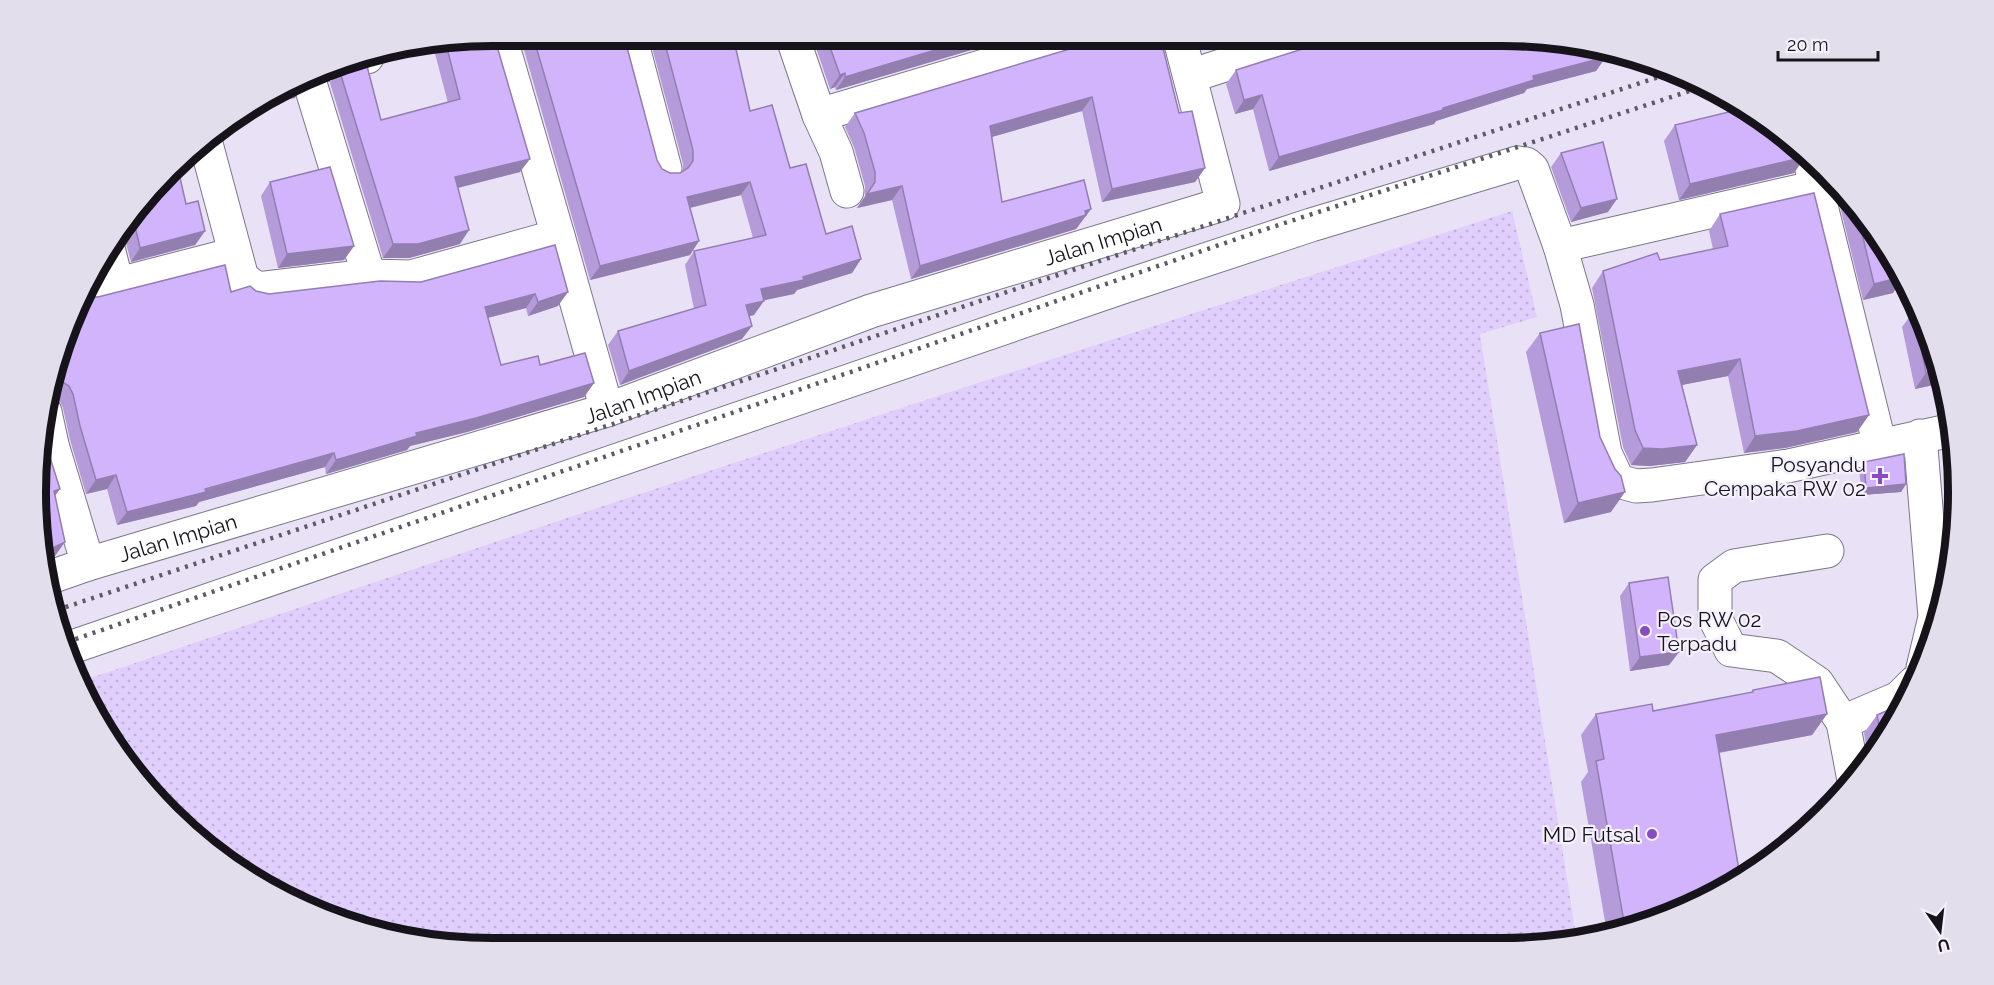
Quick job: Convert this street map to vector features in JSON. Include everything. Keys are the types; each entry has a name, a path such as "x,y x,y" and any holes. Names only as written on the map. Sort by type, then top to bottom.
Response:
{"street":[{"path":"503,46 607,410"},
{"path":"633,46 665,169"},
{"path":"795,46 819,115 836,152 847,191"},
{"path":"819,115 1051,46"},
{"path":"1182,46 1221,198 1240,214 1260,242"},
{"path":"1190,76 1284,46"},
{"path":"311,85 369,276"},
{"path":"208,150 242,278 257,289 369,276 411,277 558,236"},
{"path":"74,646 759,410 1260,242 1497,168 1522,163 1532,170 1560,246 1577,305 1605,453 1618,481 1636,486 1652,485 1788,466 1936,433 1937,589"},
{"path":"1560,246 1812,172"},
{"path":"1813,174 1880,446"},
{"name":"Jalan Impian","path":"54,576 607,410 872,311 1221,198"},
{"path":"95,290 235,254"},
{"path":"111,261 117,284"},
{"path":"48,450 88,564"},
{"path":"1827,551 1734,566 1715,580 1715,618 1731,650 1778,656 1817,683 1843,722 1852,768"},
{"path":"1843,722 1897,699"}],"shaded area":[{"path":"1512,211 1537,317 1480,334 1576,932 1531,938 463,938 434,935 377,923 322,905 269,879 221,846 198,828 157,787 122,740 87,679 794,443"}],"building":[{"path":"497,46 530,159 455,177 469,230 418,244 393,244 340,73 367,66 381,120 460,99 447,49"},
{"path":"536,46 627,46 657,160 662,169 670,173 680,173 693,161 693,150 666,46 735,46 750,111 772,105 790,168 806,164 826,234 852,226 861,259 803,277 804,280 761,289 764,301 746,305 752,326 629,371 618,331 706,305 694,251 766,235 750,182 687,197 699,241 600,266"},
{"path":"830,46 949,46 845,77 845,73 840,75"},
{"path":"1080,46 1162,46 1179,113 1192,111 1205,168 1112,189 1092,97 990,126 1002,202 1084,180 1091,209 1085,211 1086,215 920,266 902,186 867,194 875,182 875,172 864,133 855,113"},
{"path":"1312,46 1531,47 1602,58 1533,76 1534,80 1443,108 1443,110 1279,157 1262,95 1244,100 1236,70"},
{"path":"1732,111 1798,159 1690,184 1675,125"},
{"path":"1603,142 1617,199 1581,208 1561,153"},
{"path":"330,167 354,246 287,254 270,182"},
{"path":"179,175 186,204 198,201 205,231 140,248 134,228 157,198"},
{"path":"1814,193 1869,415 1797,431 1755,436 1740,359 1678,371 1697,445 1662,449 1643,448 1635,430 1603,271 1657,253 1660,260 1728,246 1720,214"},
{"path":"1861,230 1893,279 1874,284"},
{"path":"555,245 568,292 538,302 535,294 485,307 501,365 538,356 540,365 585,353 594,383 416,433 417,436 336,460 334,453 205,489 206,492 127,512 116,475 96,480 73,394 69,386 61,381 70,349 91,297 225,265 231,292 250,286 256,291 269,294 380,281 421,282"},
{"path":"1579,324 1600,437 1615,469 1621,476 1625,492 1578,503 1540,333"},
{"path":"1918,334 1931,372 1926,373"},
{"path":"48,452 60,489 54,491 65,542 50,549 46,492"},
{"name":"Posyandu Cempaka RW 02","path":"1904,454 1906,484 1866,488 1864,462"},
{"path":"1668,577 1679,652 1640,657 1629,583"},
{"path":"1820,677 1827,714 1716,735 1739,869 1699,893 1672,905 1624,921 1596,761 1604,759 1596,714 1652,704 1653,711 1753,692 1753,690"},
{"path":"1892,708 1880,728 1877,715"}],"railway":[{"path":"62,608 1240,214 1661,76"},
{"path":"72,640 1254,233 1694,90"}],"place":[{"name":"Posyandu Cempaka RW 02","path":"1880,476"},
{"name":"Pos RW 02 Terpadu","path":"1645,631"},
{"name":"MD Futsal","path":"1652,834"}]}
